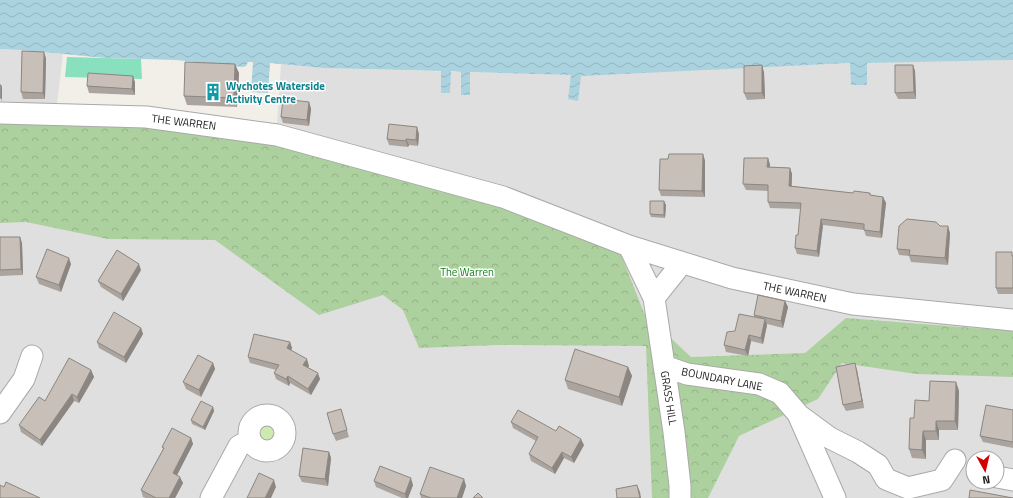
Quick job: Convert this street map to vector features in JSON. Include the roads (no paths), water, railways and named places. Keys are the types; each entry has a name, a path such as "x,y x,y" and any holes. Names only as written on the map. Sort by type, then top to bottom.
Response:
{"street":[{"name":"THE WARREN","path":"0,113 146,117 277,135 503,197 629,246 732,278 853,304 1013,320"},
{"name":"GRASS HILL","path":"629,246 654,298 674,432 680,498"},
{"path":"654,298 682,263"},
{"path":"0,413 24,379 32,356"},
{"name":"BOUNDARY LANE","path":"664,366 687,374 759,384 780,393 798,414 835,498"},
{"path":"798,414 830,438 858,452 878,465 886,479 908,488 942,480 955,460"},
{"path":"211,498 239,446 250,440"}],"water":[{"path":"0,0 1013,0 1013,60 867,63 867,85 851,85 850,63 581,76 578,101 568,99 571,75 470,72 470,95 461,95 461,72 451,71 450,93 441,93 441,71 323,68 270,63 268,93 251,92 253,62 248,62 246,66 243,67 176,60 106,58 0,49"}],"place":[{"name":"Wychotes Waterside Activity Centre","path":"213,92"}],"park label":[{"name":"The Warren","path":"467,272"}]}
